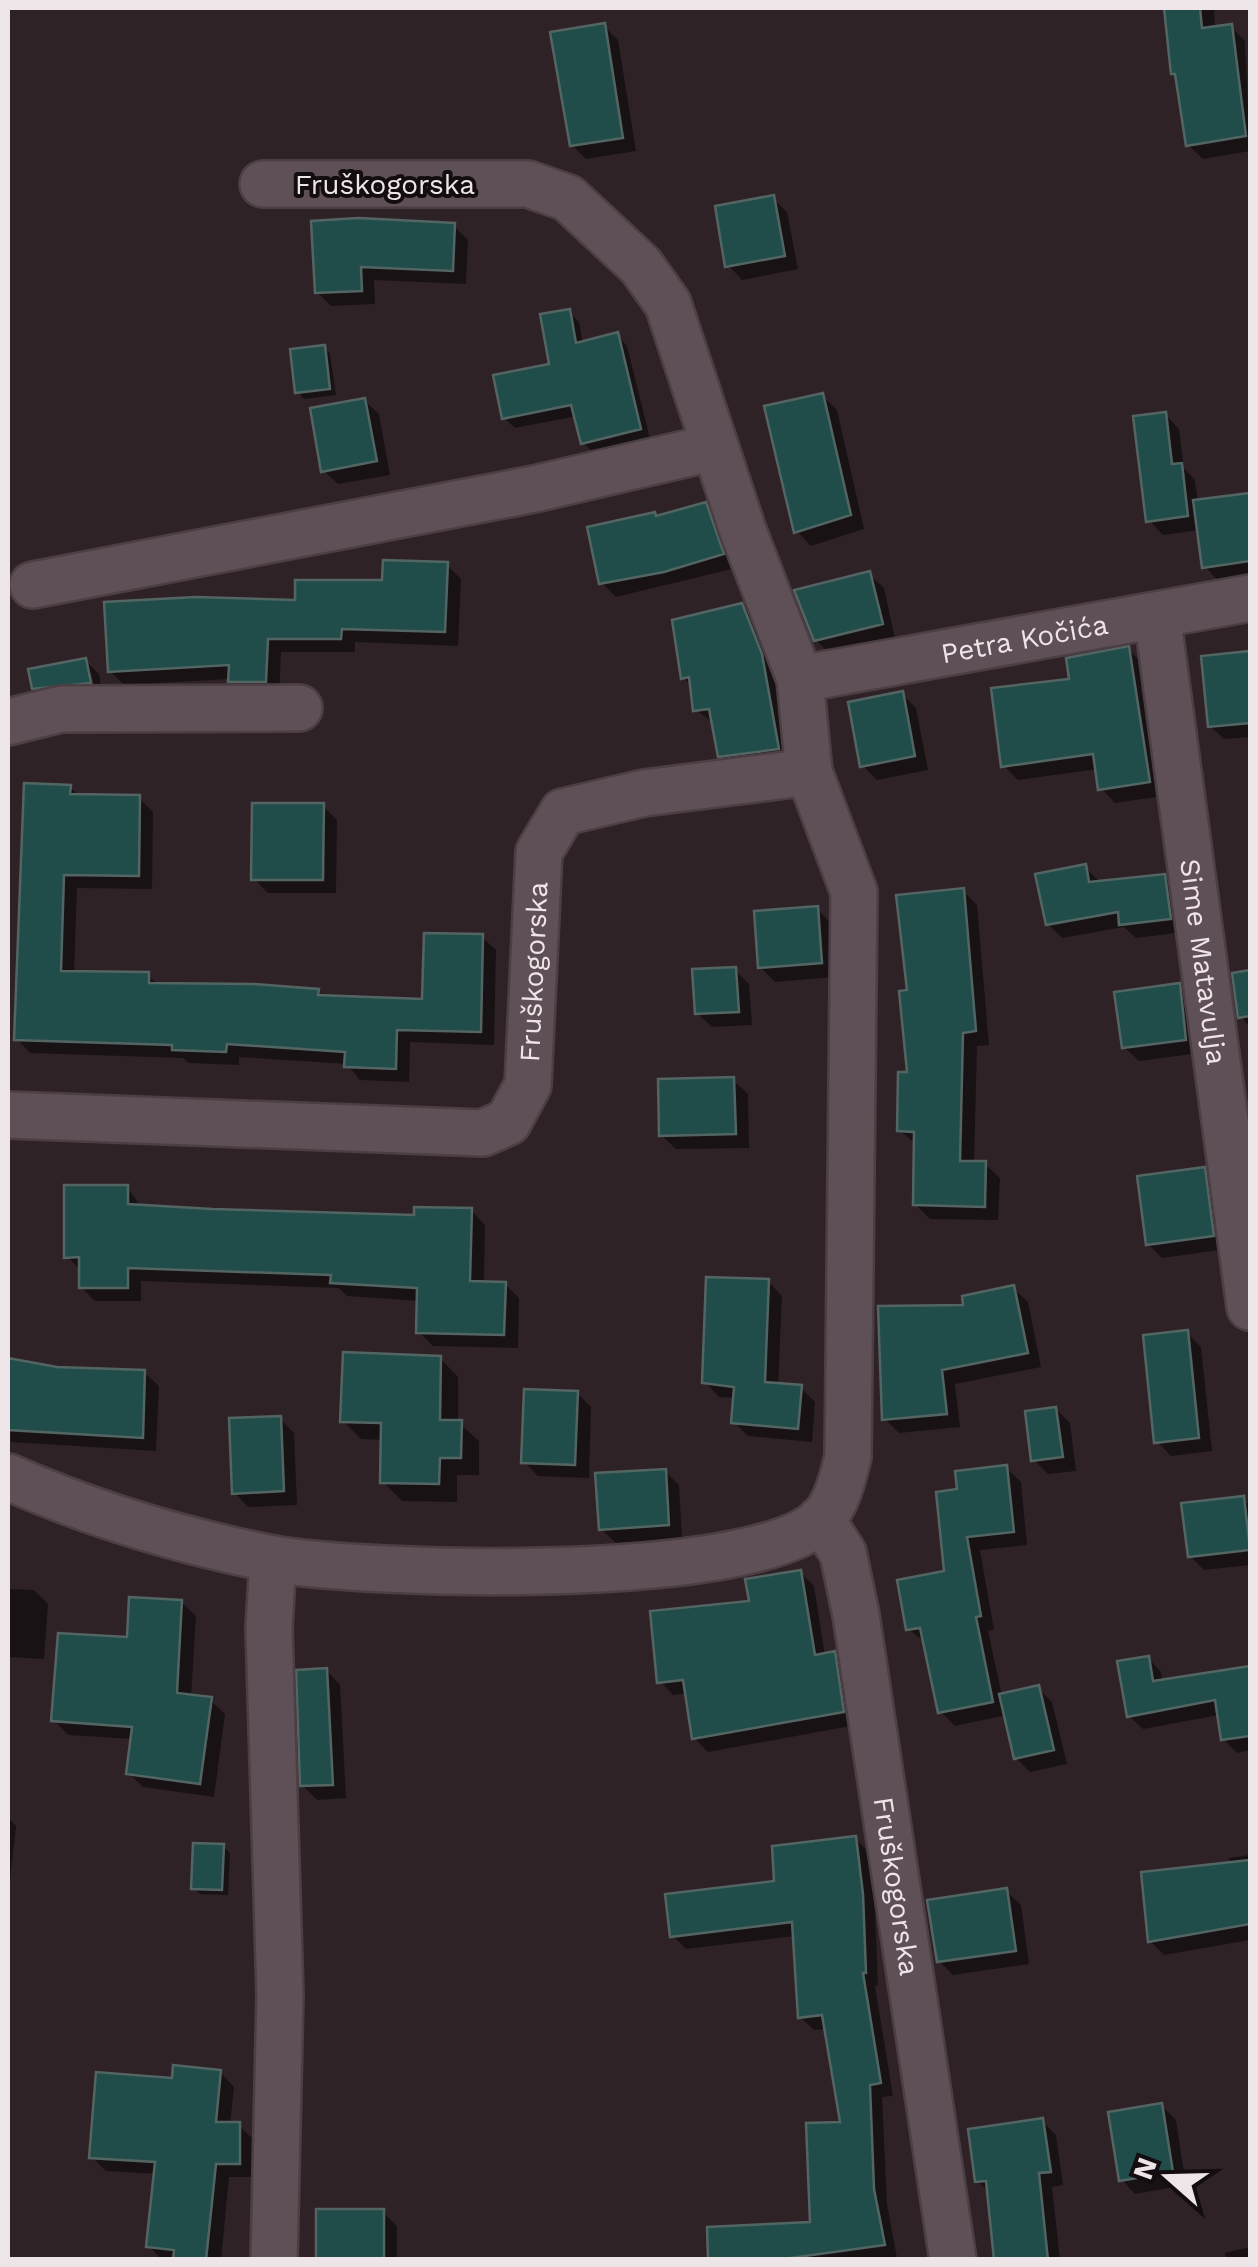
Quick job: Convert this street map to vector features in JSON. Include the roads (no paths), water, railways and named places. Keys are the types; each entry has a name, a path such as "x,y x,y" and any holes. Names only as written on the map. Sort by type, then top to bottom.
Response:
{"street":[{"name":"Fruškogorska","path":"263,184 528,184 568,198 641,266 668,304 715,447 800,679 810,772 854,892 848,1457 839,1490 822,1519 844,1552 856,1615 954,2260"},
{"path":"33,585 534,489 715,447"},
{"name":"Petra Kočića","path":"800,679 1250,598"},
{"name":"Sime Matavulja","path":"1157,615 1250,1308"},
{"path":"8,722 62,710 299,708"},
{"name":"Fruškogorska","path":"8,1115 483,1133 508,1122 528,1085 539,852 563,812 644,794 810,772"},
{"path":"8,1477 66,1502 172,1536 273,1559 510,1572 710,1558 784,1540 822,1519"},
{"path":"273,1559 269,1628 280,1996 274,2260"}]}
